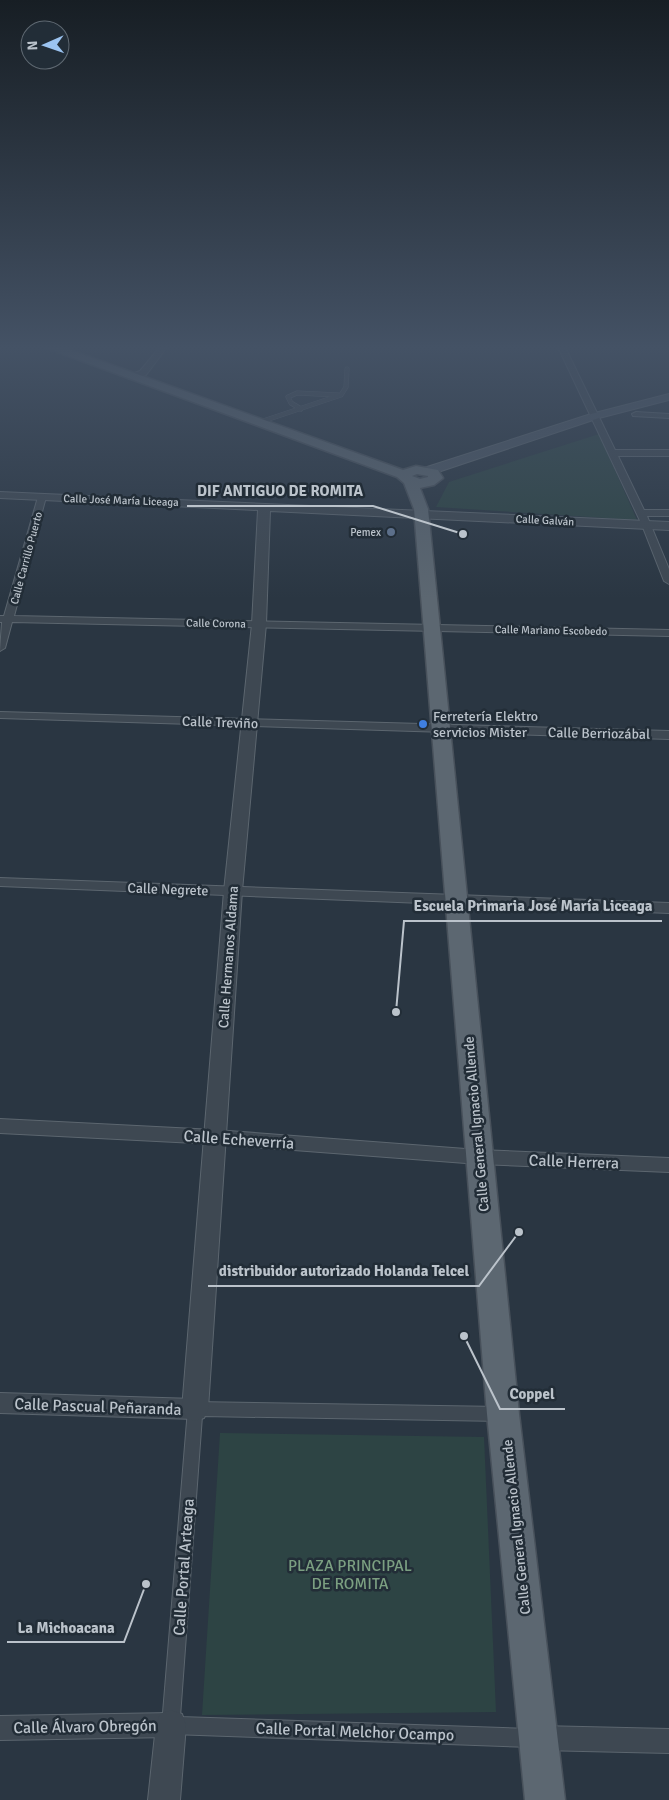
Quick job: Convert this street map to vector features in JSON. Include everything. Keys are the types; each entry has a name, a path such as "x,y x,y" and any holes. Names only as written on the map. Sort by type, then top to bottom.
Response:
{"main road":[{"path":"297,431 422,476 525,450 571,431"},
{"path":"421,512 422,476"},
{"name":"Calle General Ignacio Allende","path":"422,476 421,512 455,899 503,1414 540,1738 545,1800"}],"street":[{"path":"602,431 648,524 669,581"},
{"path":"613,453 669,453"},
{"name":"Calle José María Liceaga","path":"0,495 421,512"},
{"name":"Calle Carrillo Puerto","path":"0,648 4,619 42,497"},
{"name":"Calle Hermanos Aldama","path":"195,1409 233,891 259,624 264,506"},
{"name":"Calle Galván","path":"421,512 669,526"},
{"path":"642,513 669,513"},
{"name":"Calle Corona","path":"4,619 432,628"},
{"name":"Calle Mariano Escobedo","path":"432,628 669,633"},
{"name":"Calle Treviño","path":"0,715 440,729"},
{"name":"Calle Berriozábal","path":"440,729 669,734"},
{"name":"Calle Negrete","path":"0,882 669,908"},
{"name":"Calle Echeverría","path":"0,1126 215,1137 479,1157"},
{"name":"Calle Herrera","path":"479,1157 669,1165"},
{"name":"Calle Pascual Peñaranda","path":"0,1403 195,1409"},
{"path":"195,1409 503,1414"},
{"name":"Calle Portal Arteaga","path":"171,1725 195,1409"},
{"path":"164,1800 171,1725"},
{"name":"Calle Álvaro Obregón","path":"0,1728 171,1725"},
{"name":"Calle Portal Melchor Ocampo","path":"171,1725 540,1738"},
{"path":"540,1738 669,1741"}],"green space":[{"path":"599,434 637,520 436,507 449,482"},
{"name":"PLAZA PRINCIPAL DE ROMITA","path":"220,1433 484,1437 496,1712 202,1715"}],"place":[{"name":"Pemex","path":"391,532"},
{"name":"DIF ANTIGUO DE ROMITA","path":"463,534"},
{"name":"Ferretería Elektro servicios Mister","path":"423,724"},
{"name":"Escuela Primaria José María Liceaga","path":"396,1012"},
{"name":"distribuidor autorizado Holanda Telcel","path":"519,1232"},
{"name":"Coppel","path":"464,1336"},
{"name":"La Michoacana","path":"146,1584"}]}
